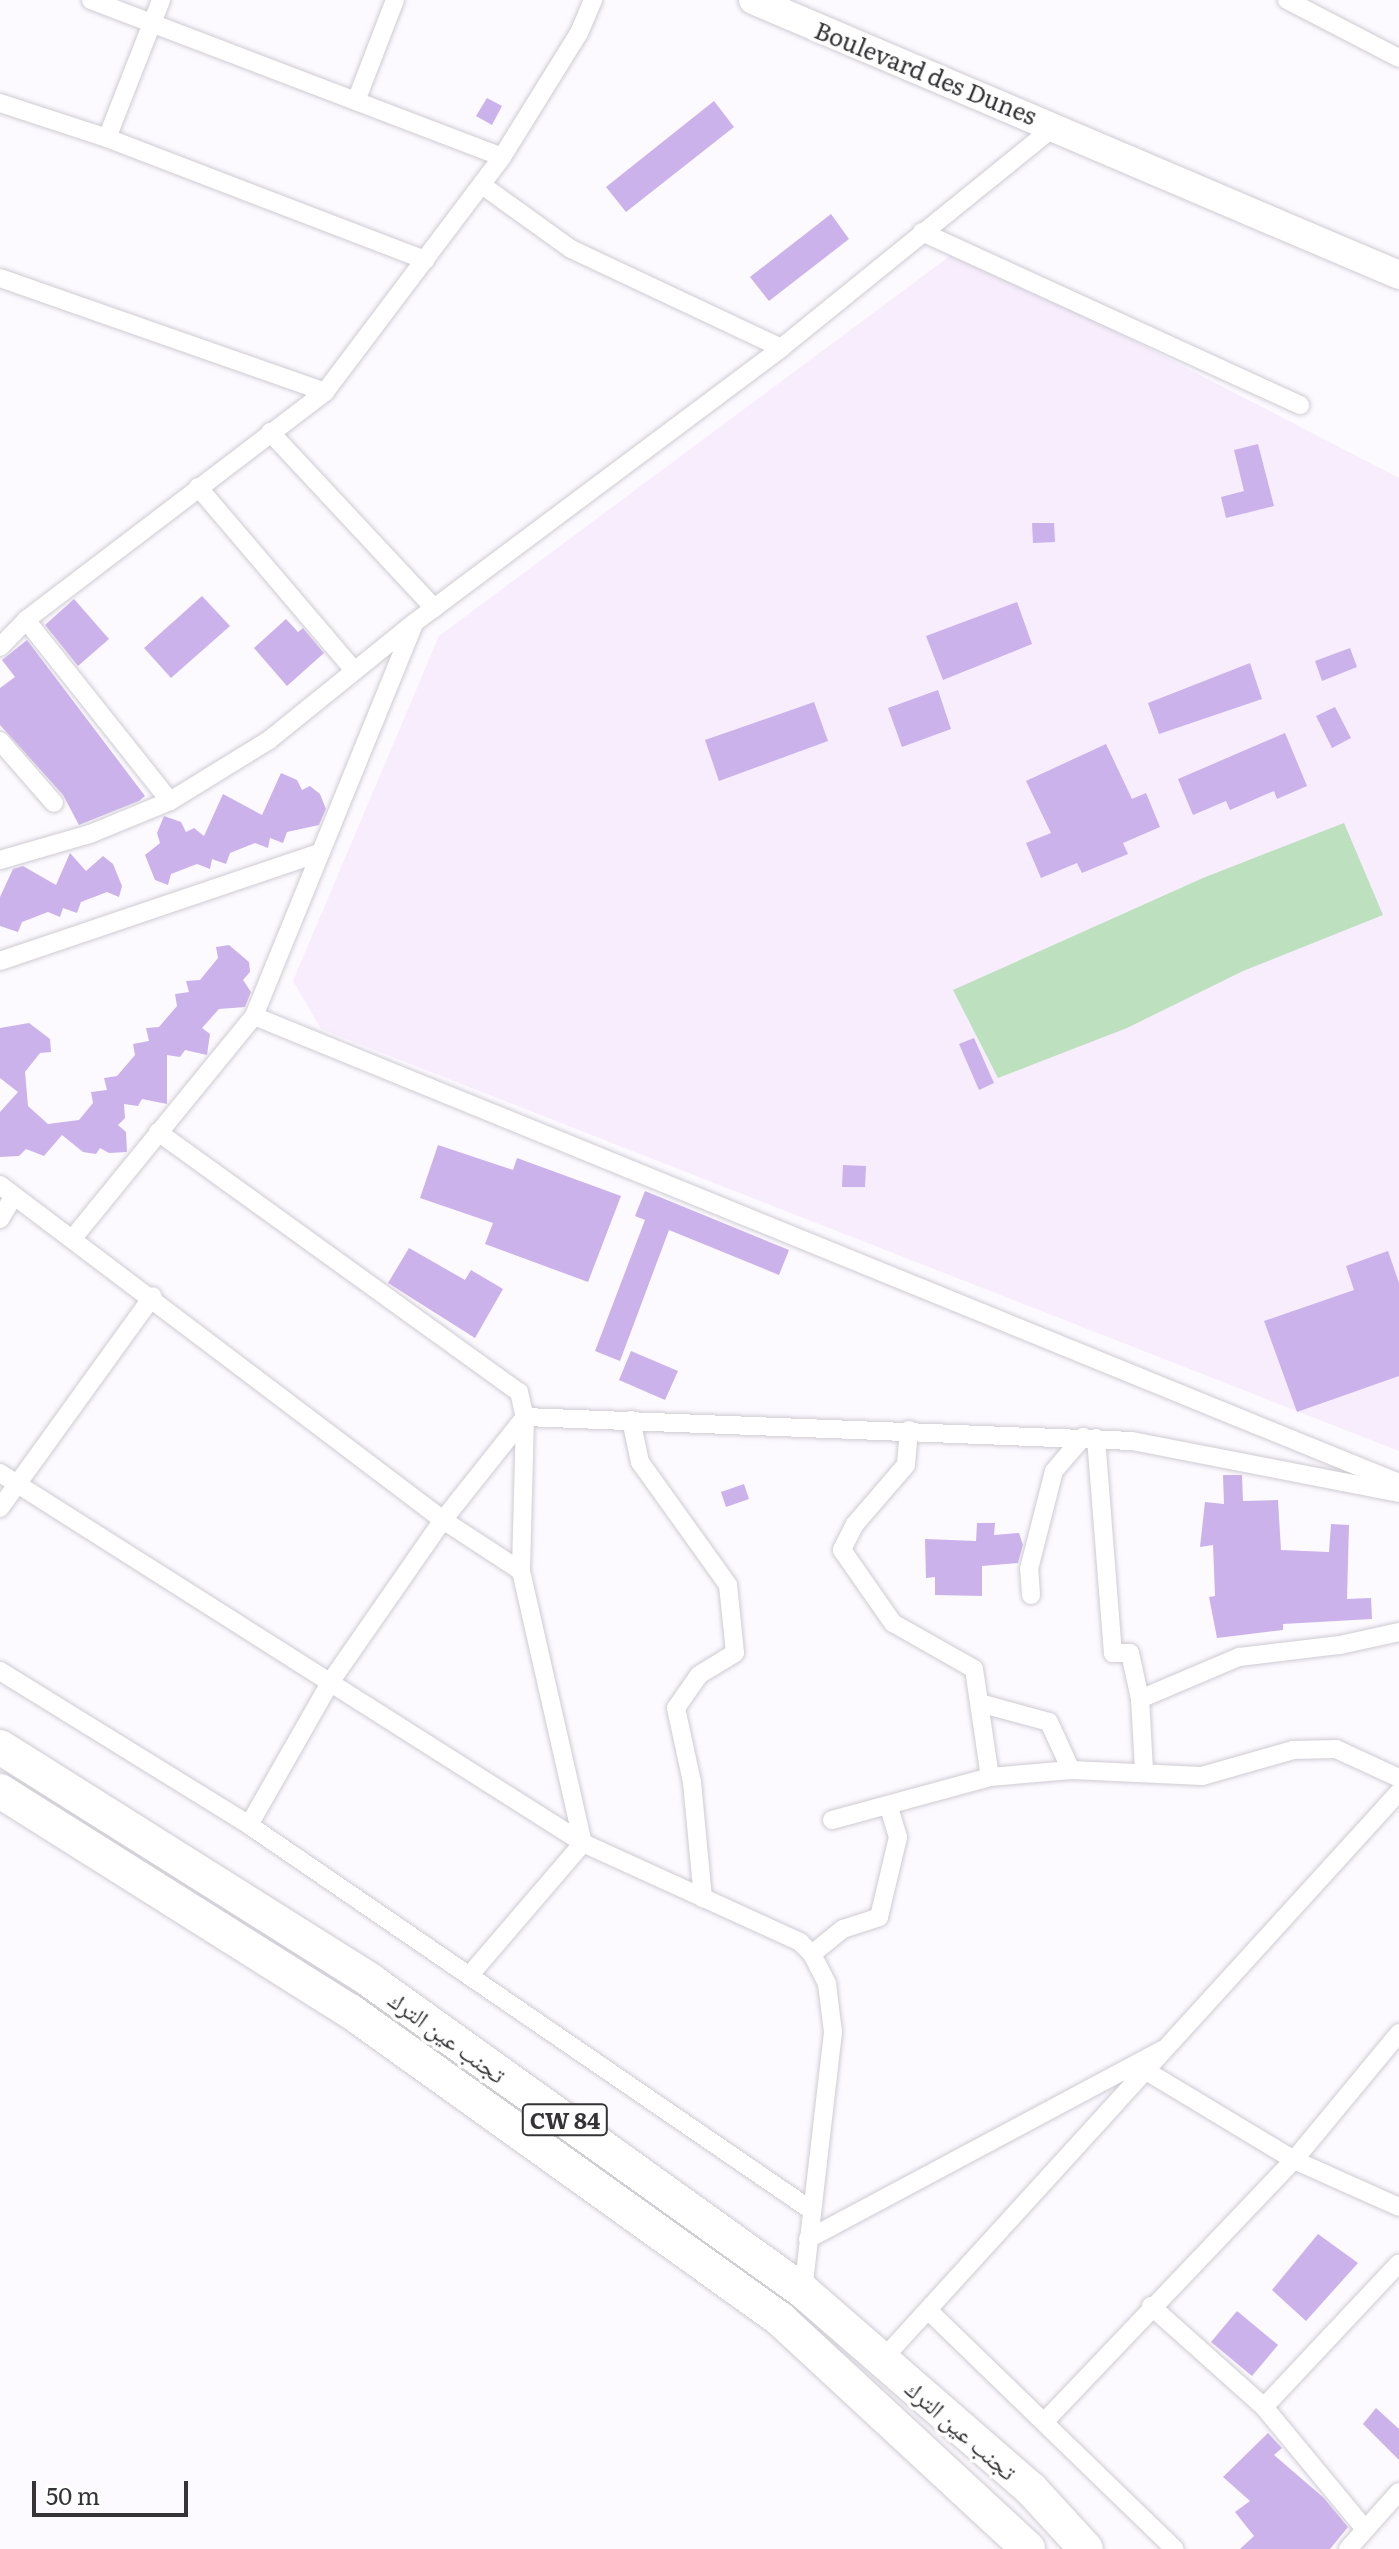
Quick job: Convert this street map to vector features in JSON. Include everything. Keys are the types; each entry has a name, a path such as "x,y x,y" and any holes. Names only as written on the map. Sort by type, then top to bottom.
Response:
{"highway":[{"name":"تجنب عين الترك","path":"0,1747 371,1981 803,2291 1031,2489 1086,2549"},
{"name":"تجنب عين الترك","path":"0,1791 350,2011 780,2319 1028,2549"}],"main road":[{"name":"Boulevard des Dunes","path":"753,0 1056,125 1399,275"}],"street":[{"path":"91,0 502,157"},
{"path":"107,138 161,0"},
{"path":"356,101 395,0"},
{"path":"0,647 26,620 325,392 502,157 579,33 593,0"},
{"path":"1287,0 1399,58"},
{"path":"0,103 107,138 425,260"},
{"path":"0,860 90,834 170,801 269,740 414,623 781,348 1056,125"},
{"path":"482,185 571,249 781,348"},
{"path":"922,232 1300,405"},
{"path":"0,278 325,392"},
{"path":"270,432 434,608"},
{"path":"198,487 354,670"},
{"path":"26,620 170,801"},
{"path":"73,1238 254,1016 414,623"},
{"path":"0,741 54,803"},
{"path":"0,961 319,853"},
{"path":"254,1016 1399,1483"},
{"path":"158,1132 519,1392 525,1417 521,1571 583,1843"},
{"path":"0,1219 7,1190 153,1296 443,1520 521,1571"},
{"path":"0,1508 153,1296"},
{"path":"525,1417 1089,1437 1399,1493"},
{"path":"249,1825 331,1681 443,1520 525,1417"},
{"path":"631,1420 640,1462 728,1585 735,1653 699,1675 676,1708 692,1782 703,1898"},
{"path":"909,1430 906,1465 855,1524 842,1550 893,1623 974,1669 974,1692 983,1704 990,1777"},
{"path":"1031,1595 1029,1569 1050,1482 1089,1437"},
{"path":"1089,1437 1113,1653 1130,1653 1140,1699 1144,1770"},
{"path":"0,1473 583,1843 800,1942 812,1954 827,1984 833,2032 803,2291"},
{"path":"1140,1699 1239,1657 1340,1645 1399,1632"},
{"path":"0,1671 249,1825 811,2210"},
{"path":"983,1704 1049,1722 1071,1770"},
{"path":"832,1820 889,1807 990,1777 1071,1770 1144,1770 1202,1776 1293,1750 1336,1749 1399,1778"},
{"path":"882,2360 1148,2072 1399,1792"},
{"path":"812,1954 843,1929 879,1917 898,1837 889,1807"},
{"path":"470,1975 583,1843"},
{"path":"1047,2419 1151,2306 1294,2160 1399,2033"},
{"path":"808,2239 1173,2043"},
{"path":"1148,2072 1294,2160 1399,2207"},
{"path":"1264,2407 1399,2263"},
{"path":"1151,2306 1264,2407 1365,2529"},
{"path":"929,2311 1047,2419 1175,2549"},
{"path":"1348,2549 1399,2492"}],"shaded area":[{"path":"958,250 1399,478 1399,1451 321,1029 293,981 439,636"}],"green space":[{"path":"1344,823 1383,915 1243,971 1127,1028 998,1078 953,990 1203,878"}],"building":[{"path":"487,98 502,106 492,125 476,116"},
{"path":"714,101 734,127 626,212 606,187"},
{"path":"831,214 849,239 769,301 750,277"},
{"path":"1258,444 1274,506 1226,518 1221,497 1244,491 1234,450"},
{"path":"1032,523 1054,523 1055,542 1033,543"},
{"path":"202,596 230,626 171,678 144,648"},
{"path":"74,599 109,639 78,666 45,625"},
{"path":"1017,602 1032,644 943,680 926,636"},
{"path":"286,619 298,632 303,628 324,653 287,686 254,648"},
{"path":"27,640 145,796 139,801 79,825 63,795 0,725 0,688 15,677 2,660"},
{"path":"1350,648 1357,667 1322,681 1315,661"},
{"path":"1250,663 1262,699 1159,734 1148,703"},
{"path":"938,690 951,729 902,747 888,708"},
{"path":"814,702 828,741 719,781 705,740"},
{"path":"1335,707 1351,738 1332,748 1316,716"},
{"path":"1285,733 1307,786 1277,799 1274,791 1230,810 1226,801 1193,815 1178,779"},
{"path":"1106,744 1132,799 1146,793 1160,827 1123,843 1128,854 1082,873 1077,863 1041,878 1026,843 1051,833 1026,781"},
{"path":"281,773 297,780 302,790 310,786 320,794 326,809 319,825 287,832 283,843 270,838 268,848 255,843 230,853 226,864 212,859 210,869 197,864 171,874 168,885 155,880 145,855 160,843 157,833 164,816 181,822 186,832 194,828 204,836 223,794 262,815"},
{"path":"70,853 86,871 103,856 113,864 122,886 119,897 107,892 81,902 77,913 63,908 60,917 48,912 22,922 18,932 0,926 0,897 13,869 23,866 56,885"},
{"path":"229,945 249,962 250,972 243,980 251,992 245,1007 219,1009 202,1028 210,1034 207,1055 185,1050 180,1057 167,1055 167,1104 142,1099 138,1106 124,1104 125,1118 118,1125 126,1132 127,1152 109,1153 100,1148 96,1154 83,1152 62,1135 44,1156 26,1149 19,1156 0,1157 0,1112 18,1092 0,1078 0,1028 29,1023 50,1039 51,1052 40,1053 25,1072 28,1106 48,1124 79,1120 93,1103 91,1092 107,1090 104,1078 117,1076 135,1055 133,1044 149,1041 146,1028 159,1027 177,1006 175,994 189,992 186,981 200,980 218,958 216,947"},
{"path":"974,1038 994,1083 979,1090 959,1044"},
{"path":"438,1145 513,1170 517,1158 621,1196 588,1282 485,1244 493,1223 420,1198"},
{"path":"843,1165 866,1166 865,1187 842,1187"},
{"path":"645,1191 789,1250 779,1275 669,1230 620,1361 595,1351 645,1220 635,1216"},
{"path":"409,1248 465,1280 471,1270 503,1289 475,1338 388,1283"},
{"path":"1388,1251 1399,1283 1399,1376 1297,1412 1264,1321 1354,1290 1346,1266"},
{"path":"631,1351 678,1371 665,1400 619,1380"},
{"path":"1223,1475 1242,1475 1243,1501 1278,1500 1281,1550 1329,1552 1331,1524 1349,1525 1347,1599 1371,1598 1372,1619 1283,1624 1283,1630 1217,1638 1209,1597 1215,1596 1213,1545 1200,1547 1205,1502 1224,1504"},
{"path":"744,1484 749,1499 726,1507 721,1492"},
{"path":"977,1523 995,1523 994,1535 1019,1533 1023,1545 1018,1563 982,1566 982,1596 935,1595 935,1577 926,1578 925,1539 976,1541"},
{"path":"1318,2234 1358,2263 1306,2321 1272,2290"},
{"path":"1237,2311 1278,2345 1252,2376 1211,2342"},
{"path":"1376,2408 1399,2429 1399,2460 1363,2424"},
{"path":"1268,2433 1282,2448 1274,2455 1324,2498 1348,2527 1330,2549 1240,2549 1254,2536 1235,2512 1250,2501 1223,2477"}]}
